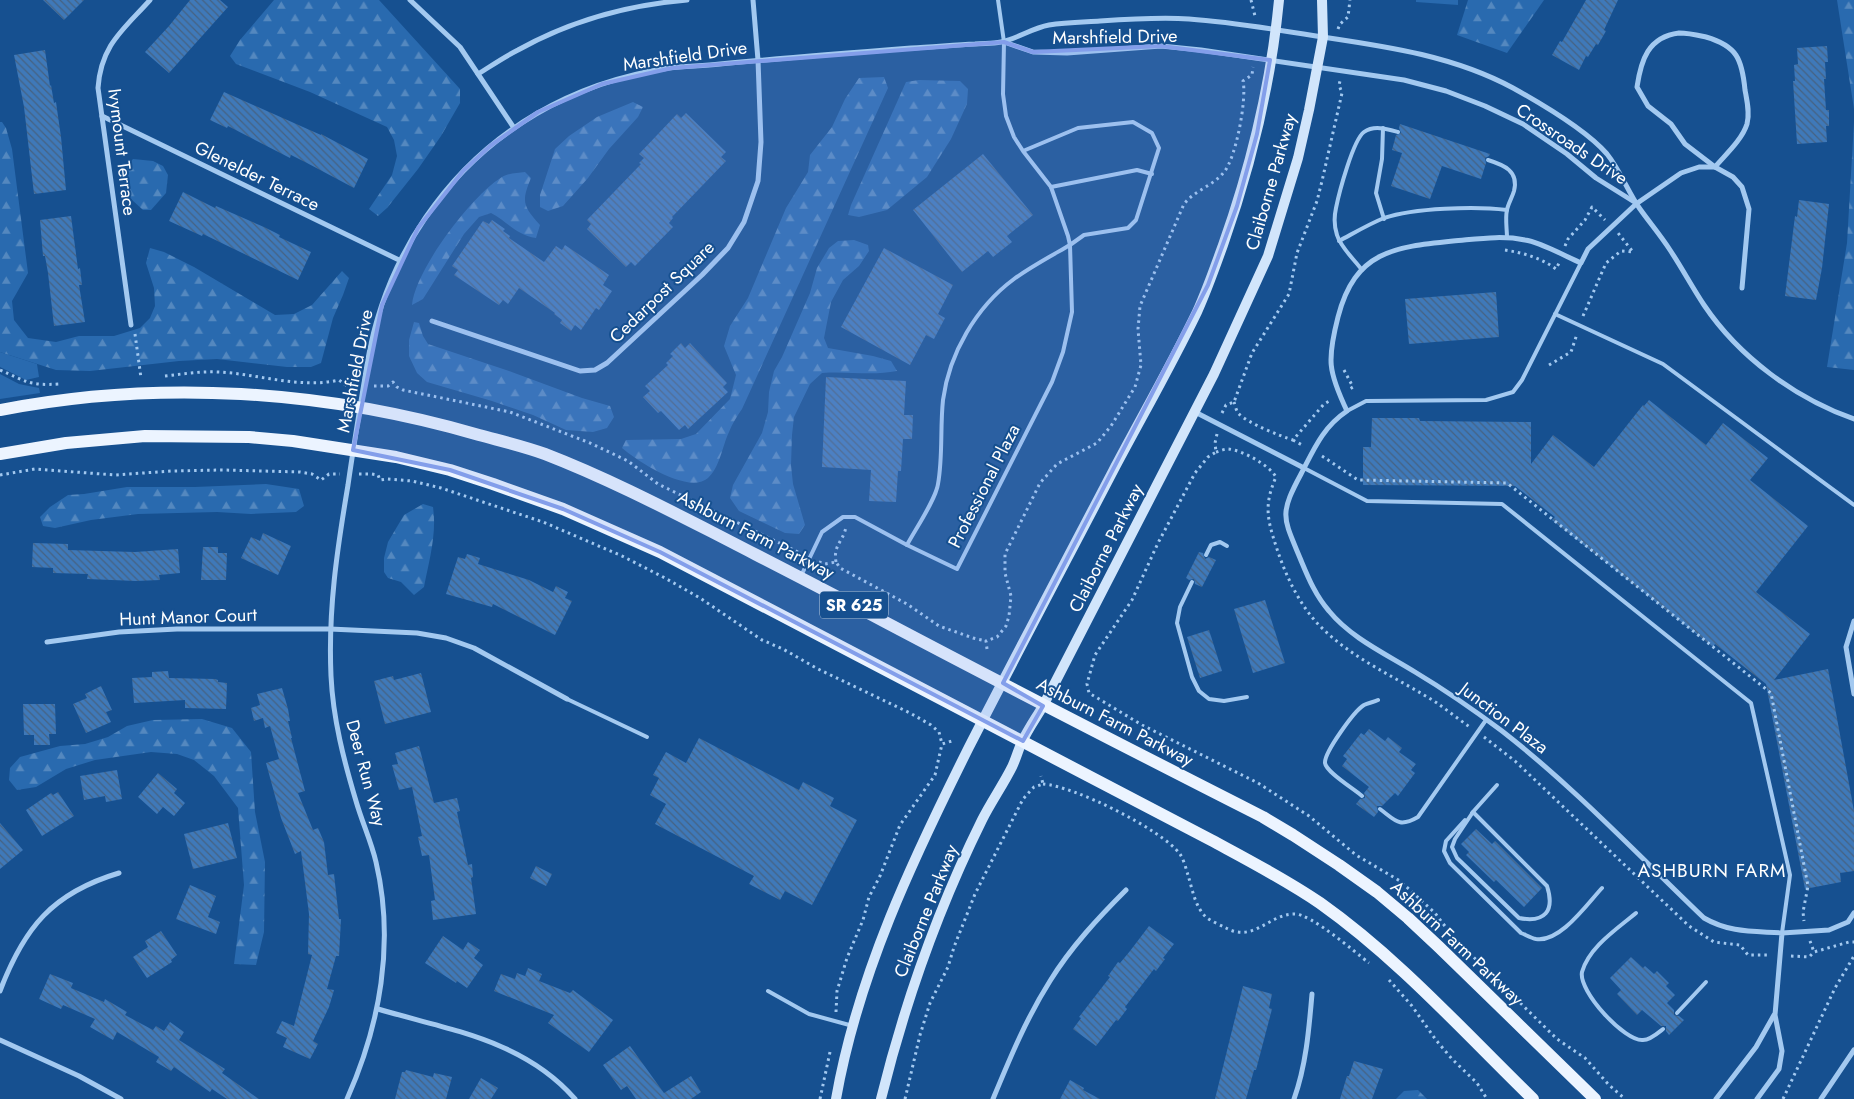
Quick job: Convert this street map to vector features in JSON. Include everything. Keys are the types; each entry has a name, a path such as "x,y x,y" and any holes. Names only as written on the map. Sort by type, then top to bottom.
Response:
{"main road":[{"name":"Claiborne Parkway","path":"836,1099 853,1026 871,968 909,869 983,720 1197,312 1208,285 1239,197 1257,134 1279,0"},
{"name":"Claiborne Parkway","path":"881,1099 896,1040 933,930 983,819 1012,767 1023,741 1043,706 1214,374 1268,256 1298,158 1317,68 1323,37 1322,0"},
{"name":"Ashburn Farm Parkway","path":"0,410 61,400 169,393 236,394 291,398 360,407 452,427 541,453 636,493 1003,683 1043,706 1263,817 1293,835 1370,887 1408,918 1595,1099"},
{"name":"SR 625","path":"0,454 66,443 145,436 249,437 293,441 396,457 450,470 564,509 660,552 983,720 1245,858 1321,904 1406,973 1533,1099"}],"street":[{"name":"Ivymount Terrace","path":"130,322 98,88 102,59 118,35 150,0"},
{"path":"410,0 460,47 514,128"},
{"path":"478,74 518,50 556,31 584,21 632,7 687,0"},
{"name":"Cedarpost Square","path":"432,321 580,371 595,370 607,363 702,275 728,248 744,222 758,181 761,120 753,0"},
{"name":"Marshfield Drive","path":"353,450 372,340 382,305 400,260 418,228 439,198 463,171 490,146 538,112 569,97 610,81 672,68 1004,42 1045,25 1127,19 1185,19 1275,29 1323,37"},
{"path":"1715,167 1747,125 1748,113 1743,68 1736,54 1724,44 1689,33 1670,34 1656,42 1646,54 1640,66 1637,87 1648,106 1671,124 1685,144 1715,167 1733,178 1742,187 1750,209 1742,288"},
{"name":"Crossroads Drive","path":"1323,37 1401,49 1459,64 1516,90 1577,129 1606,153 1636,204 1671,251 1705,308 1742,351 1778,380 1818,403 1854,419"},
{"name":"Marshfield Drive","path":"1004,42 1034,52 1067,53 1161,46 1254,57 1317,68"},
{"name":"Crossroads Drive","path":"1317,68 1413,82 1446,90 1485,106 1523,124 1567,154 1596,178 1636,204"},
{"name":"Glenelder Terrace","path":"102,116 400,260"},
{"path":"1347,411 1335,386 1330,366 1330,346 1348,288 1362,270 1374,260 1391,250 1410,245 1488,237 1527,240 1581,263 1588,249 1636,204 1681,173 1699,167 1715,167"},
{"name":"Junction Plaza","path":"1347,411 1335,419 1325,430 1289,497 1285,512 1287,527 1311,585 1319,598 1340,623 1360,638 1437,685 1502,731 1563,782 1704,918 1718,926 1734,930 1782,933 1830,930 1848,922 1854,913"},
{"path":"1194,412 1304,468"},
{"name":"Deer Run Way","path":"347,1099 369,1044 378,1009 385,936 377,865 343,757 334,705 330,629 332,596 353,450"},
{"path":"1854,621 1846,647 1854,694"},
{"name":"Hunt Manor Court","path":"47,642 120,632 177,629 330,629 417,633 446,638 474,648 567,700"},
{"path":"0,991 18,948 48,911 81,888 119,873"},
{"path":"993,1099 1024,1026 1050,980 1094,923 1126,890"},
{"path":"1756,1099 1779,1069 1782,1052 1774,1015 1782,933"},
{"path":"1294,1099 1310,1027 1312,994"},
{"path":"378,1009 479,1037 506,1047 532,1061 555,1079 575,1099"},
{"path":"1716,1099 1756,1047 1774,1015"},
{"path":"0,1040 79,1076 121,1099"},
{"path":"1821,1099 1854,1050"}],"lane":[{"name":"Professional Plaza","path":"907,544 957,569 1052,382 1064,352 1072,312 1070,245 1068,236 1051,187 1014,138 1006,116 1003,94 1004,42 998,0"},
{"path":"800,577 822,532 843,517 855,517 907,544 938,486 943,400 949,372 961,344 976,318 992,298 1014,279 1084,235 1128,228 1136,220 1159,148 1152,133 1133,122 1078,128 1023,151"},
{"path":"1362,270 1339,241 1335,220 1336,208 1356,141 1362,133 1370,128 1382,128 1398,132"},
{"path":"1382,128 1382,159 1376,192 1384,219"},
{"path":"1488,160 1504,165 1512,172 1515,180 1514,190 1507,210 1507,238"},
{"path":"1051,187 1137,170 1152,174"},
{"path":"1339,241 1384,219 1408,212 1484,208 1507,210"},
{"path":"1347,411 1366,401 1486,400 1513,392 1522,380 1581,263"},
{"path":"1555,314 1663,364 1854,505"},
{"path":"1304,468 1367,501 1502,504 1751,703 1790,875 1782,933"},
{"path":"1206,555 1211,545 1220,542 1227,546"},
{"path":"1192,582 1180,607 1177,623 1192,677 1199,690 1209,699 1224,701 1247,697"},
{"path":"567,700 647,738"},
{"path":"1362,796 1328,769 1325,762 1327,754 1354,714 1363,706 1378,700"},
{"path":"1380,809 1397,822 1407,823 1418,817 1486,720"},
{"path":"1497,785 1446,841 1444,851 1450,864 1522,933 1536,939 1548,938 1567,927 1602,888"},
{"path":"1473,812 1547,886 1551,896 1549,908 1543,916 1533,920 1520,918 1457,858 1452,847 1455,839 1473,812"},
{"path":"1636,913 1588,958 1582,974 1583,981 1585,988 1599,1009 1630,1037 1644,1040 1663,1029"},
{"path":"1677,1013 1706,982"},
{"path":"768,991 809,1014 853,1026"}],"path":[{"path":"1345,40 1337,28 1348,17 1350,0"},
{"path":"987,649 986,641 997,637 1002,632 1009,616 1011,596 1005,573 1004,554 1040,482 1057,464 1101,440 1135,387 1142,366 1138,329 1140,306 1184,204 1191,195 1217,180 1230,163 1243,106 1243,81 1252,75 1254,57"},
{"path":"1341,70 1339,85 1342,92 1332,141 1316,201 1297,253 1289,294 1252,353 1234,402 1238,413 1252,422 1313,451 1358,480 1508,483 1771,693 1808,886 1803,912 1806,931 1814,952"},
{"path":"1498,250 1527,255 1546,262 1556,269 1568,239 1585,220 1592,207 1633,252 1621,251 1606,263 1588,301 1571,352 1549,365"},
{"path":"130,322 134,328 141,378"},
{"path":"1293,440 1324,404 1353,387 1344,368"},
{"path":"1234,402 1226,405 1222,410 1215,443 1216,452 1208,457 1195,473 1158,543 1132,600 1095,655 1087,684 1090,692 1142,725 1265,787 1309,816 1356,855 1400,881 1435,913 1454,938 1557,1039 1584,1058 1625,1099"},
{"path":"0,475 35,469 115,475 222,470 300,472 312,474 321,480 329,474 372,474 378,475 380,480 412,481 442,488 543,522 622,556 700,598 762,640 783,648 818,669 910,712 931,725 939,732 942,744 935,775 900,825 880,876 869,897 863,920 847,958 835,996 836,1021"},
{"path":"836,562 836,547 845,533 846,517"},
{"path":"942,744 952,741"},
{"path":"1041,776 1043,784"},
{"path":"905,1099 924,1020 948,967 975,894 1023,799 1034,787 1043,784 1062,787 1080,793 1152,830 1166,840 1180,855 1193,893 1206,916 1228,930 1243,932 1257,930 1279,917 1295,913 1310,918 1375,968"},
{"path":"1783,1099 1835,988 1854,956"},
{"path":"1388,980 1412,1006 1447,1053 1477,1083 1487,1099"},
{"path":"820,1099 831,1049"}],"highlighted area":[{"path":"1004,42 1033,52 1161,46 1270,60 1257,134 1237,206 1208,285 1003,683 1043,706 1023,741 660,552 563,509 450,470 353,450 382,305 418,228 463,171 490,146 538,112 569,97 602,84 672,68"}],"green space":[{"path":"274,0 379,0 460,89 460,103 441,136 418,169 387,208 378,216 369,209 392,175 397,156 394,140 387,127 310,92 236,64 230,56 240,40"},
{"path":"1416,0 1458,0 1458,5 1416,2"},
{"path":"1468,0 1544,0 1507,53 1457,35"},
{"path":"1837,0 1854,0 1854,109"},
{"path":"884,77 888,88 742,409 730,429 718,463 712,473 708,478 699,482 689,482 664,474 639,461 622,448 626,440 681,439 696,434 730,399 736,375 724,346 730,326 748,298 786,208 808,172 810,155 832,127 845,99 859,78"},
{"path":"919,80 960,81 968,89 967,104 951,139 927,177 887,210 859,217 848,215 906,82"},
{"path":"633,102 643,107 638,117 609,149 588,178 563,206 548,211 540,207 540,195 555,149 569,136 597,117"},
{"path":"0,122 6,128 12,149 28,273 12,301 14,320 28,338 56,342 79,336 114,336 140,328 150,318 155,306 154,288 146,263 150,248 164,252 194,267 275,315 294,314 312,305 342,271 349,278 333,318 321,363 311,367 287,367 217,359 179,361 90,371 56,370 0,352"},
{"path":"1854,122 1854,370 1827,367 1847,243"},
{"path":"133,159 153,161 163,166 168,175 166,193 151,210 143,210 131,199 124,182 125,168"},
{"path":"525,172 531,178 525,203 530,213 540,225 536,238 517,231 491,213 479,217 464,234 423,299 412,305 415,290 423,273 461,216 490,186 502,177"},
{"path":"854,240 868,245 869,251 859,266 843,280 831,302 824,338 828,348 891,361 897,371 822,373 810,384 794,417 792,435 791,465 793,484 805,525 799,534 785,533 739,511 730,498 733,485 762,433 768,412 769,392 774,371 810,293 817,268 829,248 838,241"},
{"path":"414,322 419,323 428,344 610,406 614,417 607,428 593,432 566,430 533,415 427,382 417,373 409,356 409,340"},
{"path":"0,352 37,364 39,377 26,380 0,367"},
{"path":"0,374 19,384 39,388 40,393 0,399"},
{"path":"266,484 299,489 304,506 296,512 138,514 91,520 55,528 43,526 40,517 50,507 68,495 127,487"},
{"path":"423,504 433,507 434,527 424,587 414,595 401,582 388,578 384,572 384,558 388,542 404,515"},
{"path":"202,719 232,728 251,752 255,812 265,862 264,932 256,965 234,964 244,885 238,808 214,776 194,760 177,754 151,752 95,760 66,769 36,787 17,790 9,780 10,768 20,757 60,746 85,744 108,737 127,726 153,720"},
{"path":"1418,1090 1427,1099 1396,1099 1404,1091"}],"building":[{"path":"43,0 84,0 64,20"},
{"path":"190,0 220,0 228,7 169,73 145,52"},
{"path":"1586,0 1618,0 1604,30 1606,31 1598,45 1596,44 1588,57 1586,56 1579,70 1552,55 1560,41 1562,42"},
{"path":"1827,46 1828,62 1825,62 1826,79 1824,79 1826,110 1829,110 1829,126 1826,126 1827,142 1797,144 1793,81 1795,81 1794,65 1798,64 1797,48"},
{"path":"45,50 50,86 54,103 56,102 66,190 34,194 24,107 14,55"},
{"path":"224,92 321,134 368,159 354,188 291,155 290,158 228,126 227,128 210,120"},
{"path":"686,113 726,152 721,157 726,161 672,217 669,223 673,227 635,266 631,262 626,267 587,229 591,224 587,220 641,164 639,163 644,158 639,154 677,114 681,118"},
{"path":"1400,124 1490,154 1485,158 1486,163 1481,179 1442,166 1430,199 1391,186 1402,153 1392,150 1396,135 1401,133"},
{"path":"983,154 1033,215 1007,236 1012,242 993,257 988,251 962,272 913,210"},
{"path":"183,192 215,208 216,206 264,227 280,235 279,237 311,252 298,280 203,234 202,236 169,221"},
{"path":"1799,200 1829,204 1822,268 1816,300 1785,296 1795,216 1797,217"},
{"path":"71,216 78,269 80,268 82,285 79,285 85,322 54,326 48,273 45,256 43,256 40,220"},
{"path":"492,220 505,229 503,231 510,236 509,238 544,262 556,246 562,250 565,245 609,275 603,285 612,291 599,310 596,308 581,330 575,325 571,331 560,323 562,320 555,313 519,288 508,304 503,300 499,305 454,275 458,270 452,266 483,221 489,224"},
{"path":"884,248 953,285 938,314 945,318 934,339 926,335 910,365 841,327"},
{"path":"1496,292 1499,337 1409,344 1405,299"},
{"path":"681,343 685,348 690,343 727,383 723,387 728,392 688,429 685,425 679,430 661,411 658,413 643,397 650,391 645,386 668,365 666,363 673,356 670,354"},
{"path":"826,377 906,381 904,415 913,415 912,439 903,439 901,471 898,471 896,502 869,501 871,470 822,467"},
{"path":"1649,400 1706,445 1723,423 1768,458 1750,480 1808,526 1756,592 1810,634 1774,680 1828,669 1854,811 1854,871 1840,873 1841,882 1805,889 1766,684 1715,644 1713,647 1552,520 1555,517 1515,486 1363,485 1363,447 1371,447 1372,418 1419,418 1420,421 1531,422 1531,464 1553,435 1594,467"},
{"path":"263,533 291,546 278,575 241,558 251,537 260,541"},
{"path":"33,543 68,544 68,550 135,552 178,549 180,573 159,575 160,580 136,581 87,579 88,574 53,573 53,568 32,567"},
{"path":"203,547 218,547 218,553 227,553 226,580 201,580"},
{"path":"1199,552 1203,553 1205,559 1209,557 1216,560 1202,587 1195,584 1194,579 1189,580 1186,578"},
{"path":"467,554 480,558 478,564 529,580 553,592 556,586 568,592 565,598 572,601 555,635 493,604 492,607 446,594 458,557 465,559"},
{"path":"1265,600 1285,663 1253,673 1234,609"},
{"path":"1209,630 1222,671 1200,678 1187,637"},
{"path":"168,671 169,678 215,679 218,682 227,683 226,709 185,708 185,700 134,703 132,678 152,677 152,672"},
{"path":"421,673 431,712 385,724 374,681 393,676 394,680"},
{"path":"101,686 112,710 106,712 111,722 86,733 73,704 87,698 85,694"},
{"path":"282,688 288,709 291,738 305,791 298,793 313,830 318,828 324,842 328,875 334,874 339,919 341,919 339,956 336,956 327,989 334,990 329,1007 313,1041 318,1044 310,1059 283,1047 287,1038 276,1033 282,1021 294,1026 312,955 308,954 309,914 301,851 295,854 281,818 266,763 279,759 270,726 265,728 263,718 254,721 251,708 260,705 257,694"},
{"path":"23,704 55,704 56,734 49,734 50,745 34,745 34,735 24,735"},
{"path":"1369,729 1385,741 1388,737 1402,748 1399,752 1416,764 1411,770 1415,773 1398,796 1395,793 1382,806 1377,806 1378,812 1374,817 1356,804 1360,799 1365,798 1364,793 1369,787 1342,766 1347,759 1343,756 1361,733 1364,735"},
{"path":"699,738 799,790 803,782 834,798 830,806 857,820 812,905 785,891 780,900 749,884 754,876 655,824 666,804 650,795 659,778 653,775 666,752 686,763"},
{"path":"419,746 434,803 457,798 460,811 457,812 468,865 472,864 473,877 471,878 476,914 433,920 431,901 435,900 429,855 422,856 418,837 422,836 412,787 399,790 392,765 398,764 395,753"},
{"path":"117,770 122,799 106,802 105,796 84,800 80,776"},
{"path":"158,773 177,789 174,793 185,803 174,816 163,807 157,814 138,797"},
{"path":"58,792 74,816 42,836 26,810 51,793 53,795"},
{"path":"0,823 23,850 0,869"},
{"path":"228,823 237,858 193,869 184,834"},
{"path":"1476,829 1492,844 1495,841 1542,888 1524,907 1466,855 1469,852 1461,844"},
{"path":"536,866 552,874 546,886 530,878"},
{"path":"190,885 216,896 208,917 220,922 216,934 176,919"},
{"path":"1149,926 1174,944 1156,971 1154,969 1125,1007 1127,1009 1118,1021 1116,1020 1096,1046 1073,1029 1081,1018 1079,1017 1110,977 1108,976 1118,962 1120,963"},
{"path":"161,931 177,955 171,960 172,962 147,978 133,957 148,947 145,941"},
{"path":"443,936 463,950 468,942 480,950 474,958 483,965 467,988 425,963"},
{"path":"1631,957 1643,968 1645,966 1654,974 1657,971 1669,983 1666,986 1675,995 1667,1003 1674,1010 1674,1015 1684,1020 1669,1035 1666,1031 1666,1026 1661,1026 1642,1010 1637,1015 1617,994 1621,990 1610,978"},
{"path":"528,968 542,974 539,981 570,993 573,990 613,1020 589,1052 548,1023 554,1015 494,991 501,974 515,979 517,973 525,976"},
{"path":"50,974 73,983 71,988 104,1002 105,999 127,1012 125,1015 153,1030 156,1026 164,1031 170,1022 184,1032 179,1040 225,1069 222,1073 259,1099 227,1099 212,1089 210,1092 174,1067 171,1071 156,1062 159,1057 117,1032 113,1040 90,1027 95,1019 63,1005 61,1009 39,999"},
{"path":"1243,986 1272,994 1269,1008 1272,1009 1256,1070 1254,1070 1246,1099 1215,1099"},
{"path":"630,1046 664,1093 691,1076 701,1092 691,1099 636,1099 627,1086 621,1090 603,1065"},
{"path":"1354,1061 1383,1069 1372,1099 1340,1099"},
{"path":"406,1070 433,1077 434,1073 452,1077 446,1099 395,1099 402,1072"},
{"path":"481,1078 498,1088 491,1099 469,1099"},
{"path":"1070,1080 1084,1088 1083,1090 1100,1099 1060,1099"}],"district":[{"name":"ASHBURN FARM","path":"1712,870"}]}
